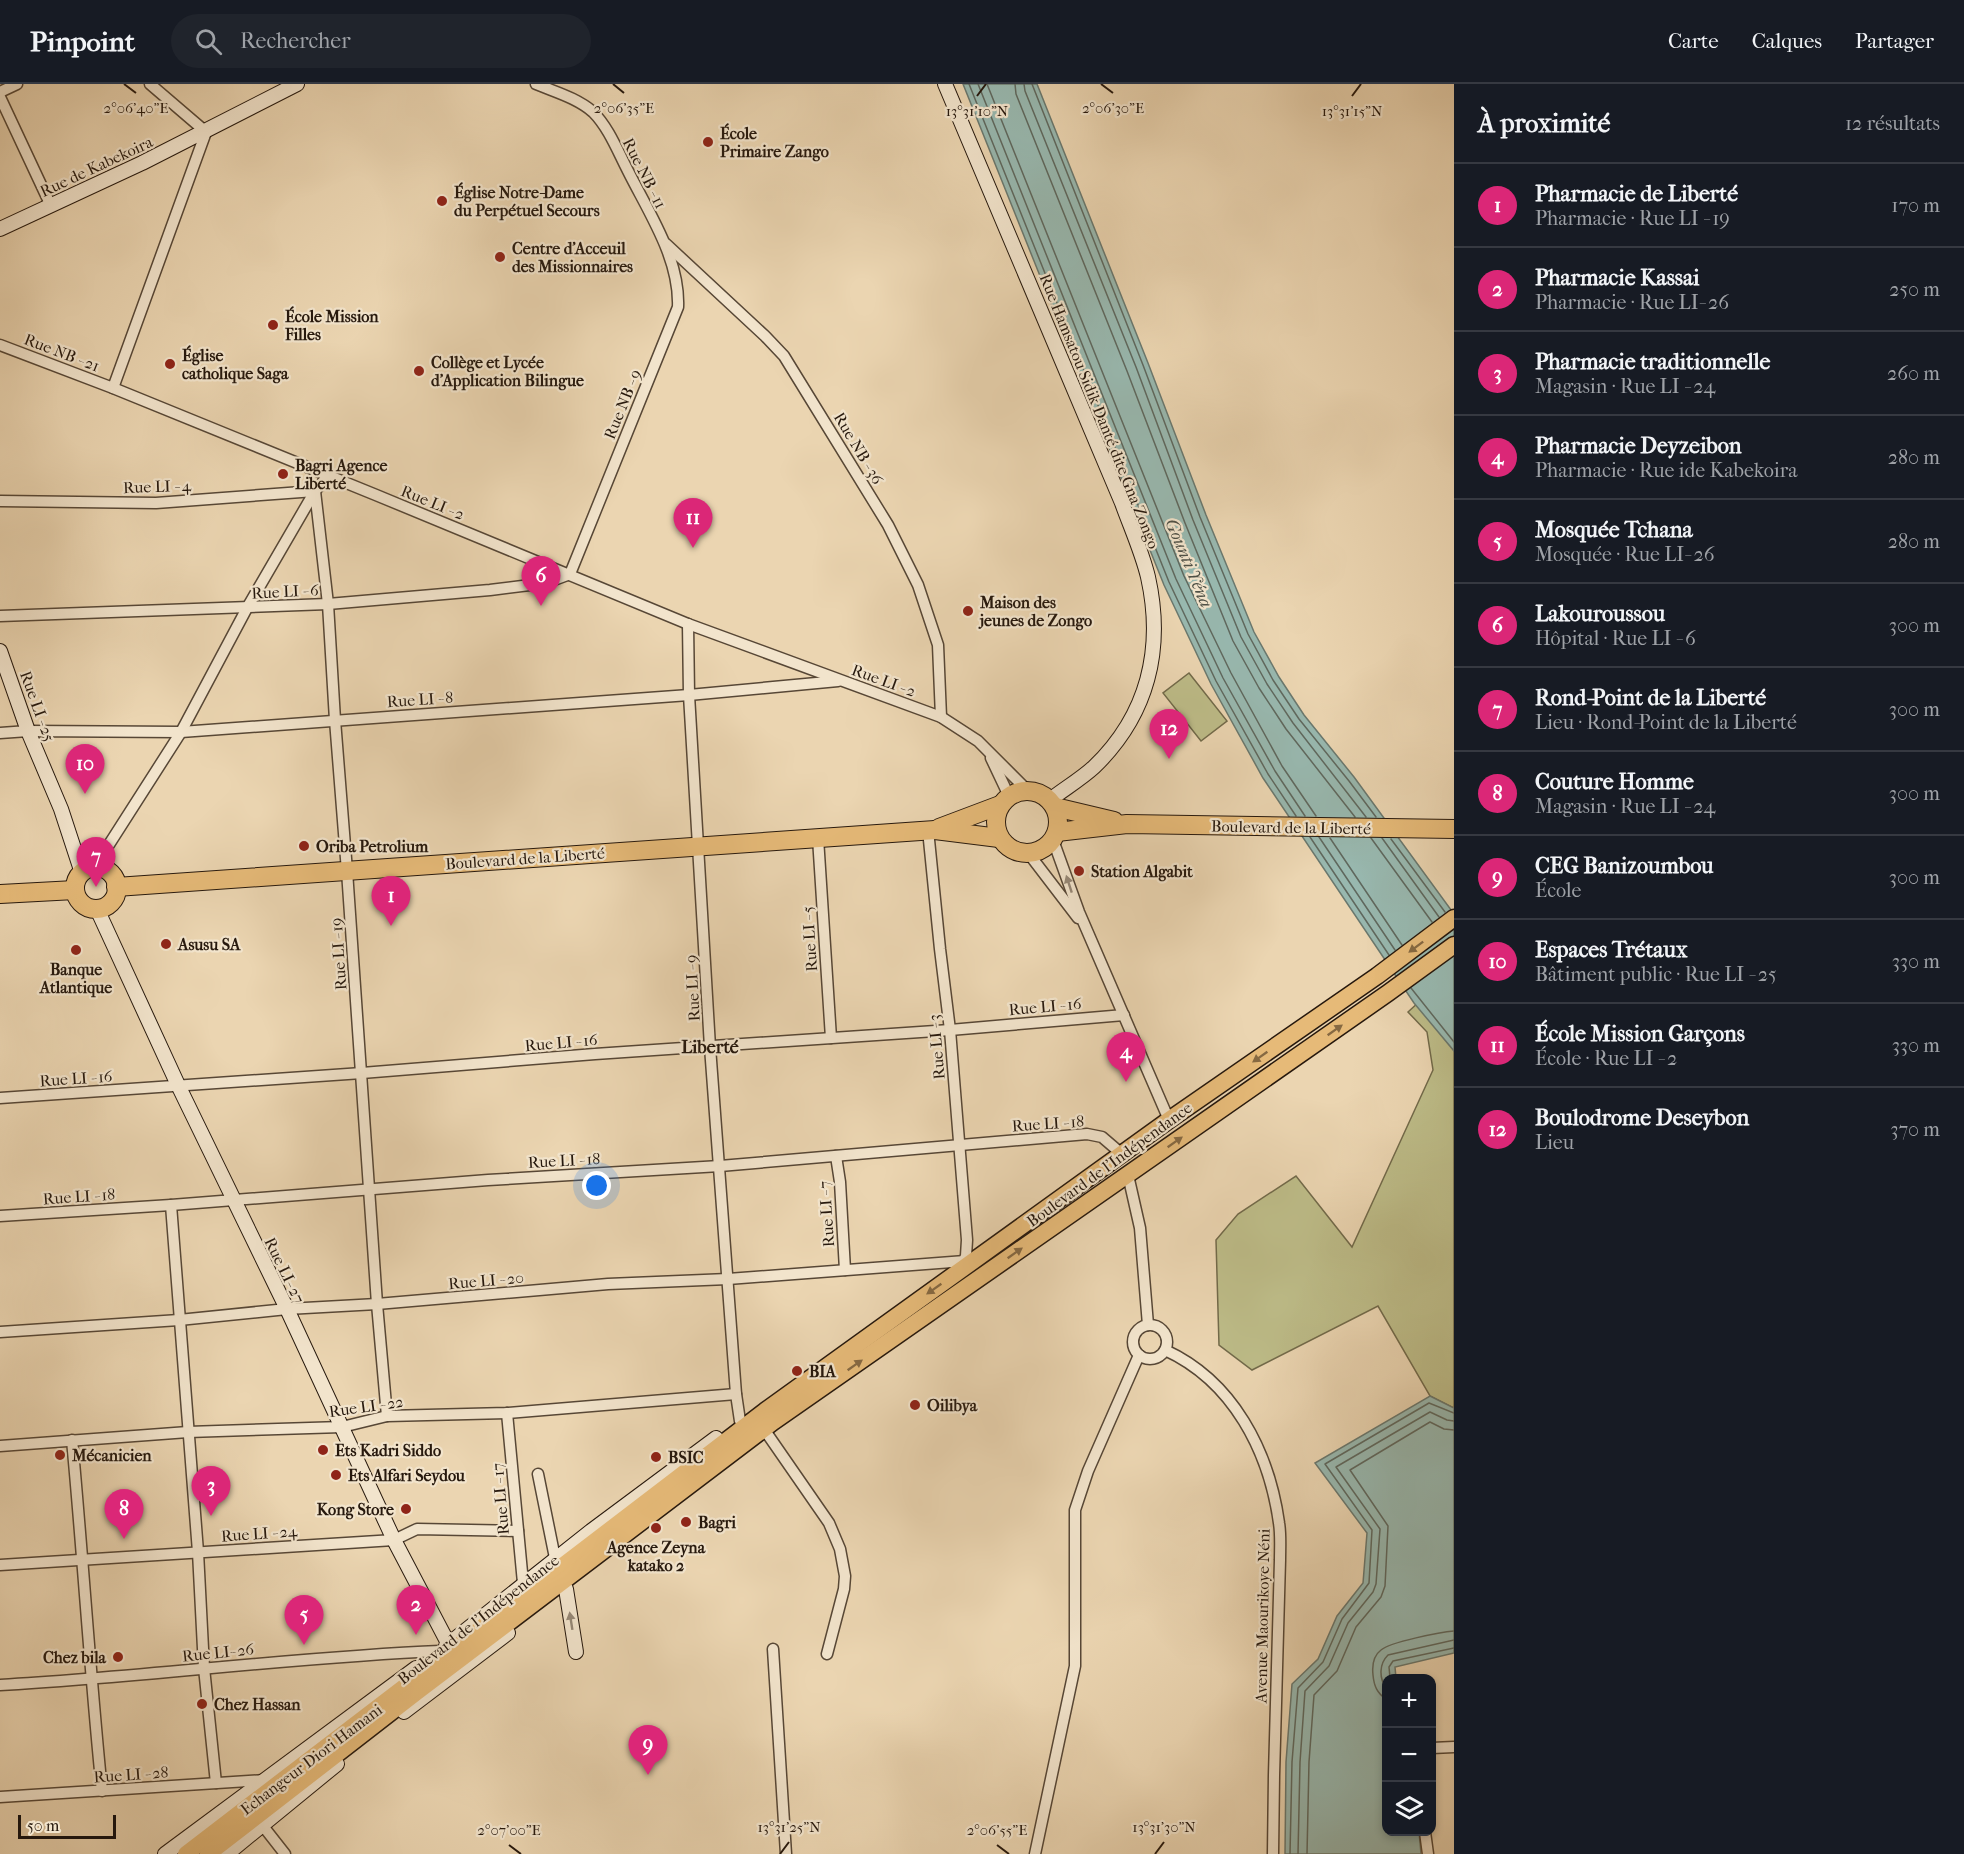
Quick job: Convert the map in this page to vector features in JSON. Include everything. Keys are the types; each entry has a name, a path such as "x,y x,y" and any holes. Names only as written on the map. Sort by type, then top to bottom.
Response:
{"highway":[{"path":"1027,790 1043,795 1052,804 1058,815 1055,836 1046,847 1029,854 1012,850 1004,845 995,827 996,816 1004,801 1018,792 1027,790"},
{"name":"Boulevard de la Liberté","path":"932,830 1004,801"},
{"name":"Boulevard de la Liberté","path":"1052,804 1127,824"},
{"name":"Boulevard de la Liberté","path":"1055,836 1127,824 1454,829"},
{"name":"Boulevard de la Liberté","path":"116,887 932,830 999,838"},
{"path":"88,870 107,871 115,881 116,887 113,900 103,908 97,909 84,906 76,896 75,883 88,870"},
{"path":"0,894 75,890"}],"main road":[{"name":"Boulevard de l'Indépendance","path":"768,1422 962,1265 1377,976 1454,918"},
{"name":"Boulevard de l'Indépendance","path":"725,1449 768,1422 1128,1175 1454,945"},
{"name":"Echangeur Diori Hamani","path":"208,1854 413,1688 725,1449"},
{"name":"Echangeur Diori Hamani","path":"186,1854 295,1771 413,1688"},
{"path":"345,1757 413,1688"},
{"path":"216,1816 295,1771"}],"street":[{"path":"0,92 17,84"},
{"path":"113,388 206,132 150,84"},
{"name":"Rue NB - 11","path":"536,84 573,98 594,113 610,136 664,242"},
{"name":"Rue Hamsatou Sidik Danté dite Gna Zongo","path":"945,84 1122,503 1141,554 1151,595 1154,635 1152,662 1144,691 1131,718 1094,767 1052,804"},
{"name":"Rue de Kabekoira","path":"0,230 206,132 291,85"},
{"path":"0,97 51,206"},
{"name":"Rue NB - 9","path":"570,574 678,307 675,278 664,242"},
{"name":"Rue NB - 36","path":"664,242 784,356 882,515 914,575 938,645 941,717"},
{"name":"Rue NB - 21","path":"0,345 113,388"},
{"name":"Rue LI - 2","path":"113,388 688,624 941,717 965,731 989,752"},
{"path":"88,870 181,732 247,608 315,491 328,476"},
{"name":"Rue LI - 4","path":"0,501 156,503 315,491"},
{"name":"Rue LI - 19","path":"315,491 328,604 377,1304 387,1416"},
{"name":"Rue LI - 6","path":"0,616 328,604 490,590 546,583 570,574"},
{"name":"Rue LI - 9","path":"688,624 689,695 710,1047 736,1394 740,1421"},
{"name":"Rue LI - 25","path":"0,651 28,730 88,870"},
{"name":"Rue LI - 8","path":"0,733 28,730 181,732 689,695 841,680"},
{"path":"989,752 1027,790"},
{"path":"989,752 1004,801"},
{"name":"Rue LI - 3","path":"932,830 940,949 950,1029 967,1240 962,1265"},
{"path":"1055,836 1086,928 1169,1120"},
{"name":"Rue LI - 5","path":"818,838 831,1038"},
{"path":"1029,854 1086,928"},
{"name":"Rue LI- 27","path":"97,909 178,1086 342,1427 444,1647"},
{"name":"Rue LI - 16","path":"0,1098 1124,1015"},
{"name":"Rue LI - 18","path":"0,1216 500,1179 720,1166 1087,1134 1102,1137 1123,1155"},
{"name":"Rue LI - 7","path":"836,1156 840,1182 845,1270"},
{"path":"1128,1175 1140,1228 1148,1325"},
{"path":"171,1205 198,1552 204,1668 216,1783"},
{"name":"Rue LI - 20","path":"0,1332 179,1320 286,1309 377,1304 608,1284 962,1265"},
{"path":"1148,1325 1158,1327 1165,1334 1165,1350 1153,1359 1143,1358 1135,1351 1133,1340 1137,1330 1148,1325"},
{"name":"Avenue Maourikoye Néni","path":"1165,1350 1182,1358 1202,1373 1224,1393 1239,1412 1256,1440 1273,1488 1280,1526 1273,1854"},
{"path":"1035,1854 1075,1666 1075,1510 1088,1471 1139,1355"},
{"name":"Rue LI - 22","path":"0,1446 188,1432 342,1427 387,1416 507,1413 736,1394"},
{"name":"Rue LI - 17","path":"507,1413 523,1583"},
{"name":"Boulevard de l'Indépendance","path":"165,1854 444,1647 555,1558 740,1421 768,1422"},
{"path":"768,1422 837,1540 845,1576 844,1589 827,1654"},
{"name":"Boulevard de l'Indépendance","path":"227,1854 345,1757 566,1589 768,1422"},
{"path":"72,1440 83,1560 90,1680 102,1791"},
{"path":"538,1474 555,1558"},
{"name":"Rue LI - 24","path":"0,1565 394,1540 417,1529 518,1531"},
{"path":"566,1589 576,1652"},
{"name":"Rue LI- 26","path":"0,1685 90,1680 274,1661 444,1647"},
{"path":"772,1649 786,1854"},
{"path":"1436,1748 1454,1747"},
{"name":"Rue LI - 28","path":"0,1797 265,1780"},
{"path":"263,1826 285,1854"},
{"path":"1426,1836 1428,1854"}],"shaded area":[{"path":"1189,673 1227,721 1201,741 1163,693"},
{"path":"1454,970 1454,1408 1430,1396 1378,1306 1252,1370 1219,1345 1216,1240 1238,1214 1296,1176 1352,1247 1433,1070 1427,1032 1408,1012"}],"water":[{"name":"Gounti Yéna","path":"963,84 1037,84 1254,632 1279,677 1304,715 1354,777 1454,914 1454,1051 1414,1003 1263,778 1211,684 1164,585"},
{"path":"1430,1396 1454,1408 1454,1653 1395,1667 1396,1674 1382,1674 1382,1836 1419,1836 1421,1854 1285,1854 1286,1762 1292,1684 1318,1659 1337,1616 1363,1583 1367,1533 1315,1463"}],"place":[{"name":"École Primaire Zango","path":"708,142"},
{"name":"Église Notre-Dame du Perpétuel Secours","path":"442,201"},
{"name":"Centre d'Acceuil des Missionnaires","path":"500,257"},
{"name":"École Mission Filles","path":"273,325"},
{"name":"Église catholique Saga","path":"170,364"},
{"name":"Collège et Lycée d’Application Bilingue","path":"419,371"},
{"name":"Bagri Agence Liberté","path":"283,474"},
{"name":"École Mission Garçons","path":"693,548"},
{"name":"Lakouroussou","path":"541,606"},
{"name":"Maison des jeunes de Zongo","path":"968,611"},
{"name":"Boulodrome Deseybon","path":"1169,759"},
{"name":"Espaces Trétaux","path":"85,794"},
{"name":"Oriba Petrolium","path":"304,846"},
{"name":"Station Algabit","path":"1079,871"},
{"name":"Rond-Point de la Liberté","path":"96,887"},
{"name":"Pharmacie de Liberté","path":"391,926"},
{"name":"Asusu SA","path":"166,944"},
{"name":"Banque Atlantique","path":"76,950"},
{"name":"Pharmacie Deyzeibon","path":"1126,1082"},
{"name":"BIA","path":"797,1371"},
{"name":"Oilibya","path":"915,1405"},
{"name":"Ets Kadri Siddo","path":"323,1450"},
{"name":"Mécanicien","path":"60,1455"},
{"name":"BSIC","path":"656,1457"},
{"name":"Ets Alfari Seydou","path":"336,1475"},
{"name":"Kong Store","path":"406,1509"},
{"name":"Pharmacie traditionnelle","path":"211,1516"},
{"name":"Bagri","path":"686,1522"},
{"name":"Agence Zeyna katako 2","path":"656,1528"},
{"name":"Couture Homme","path":"124,1539"},
{"name":"Pharmacie Kassai","path":"416,1635"},
{"name":"Mosquée Tchana","path":"304,1645"},
{"name":"Chez bila","path":"118,1657"},
{"name":"Chez Hassan","path":"202,1704"},
{"name":"CEG Banizoumbou","path":"648,1775"}],"district":[{"name":"Liberté","path":"710,1047"}]}
